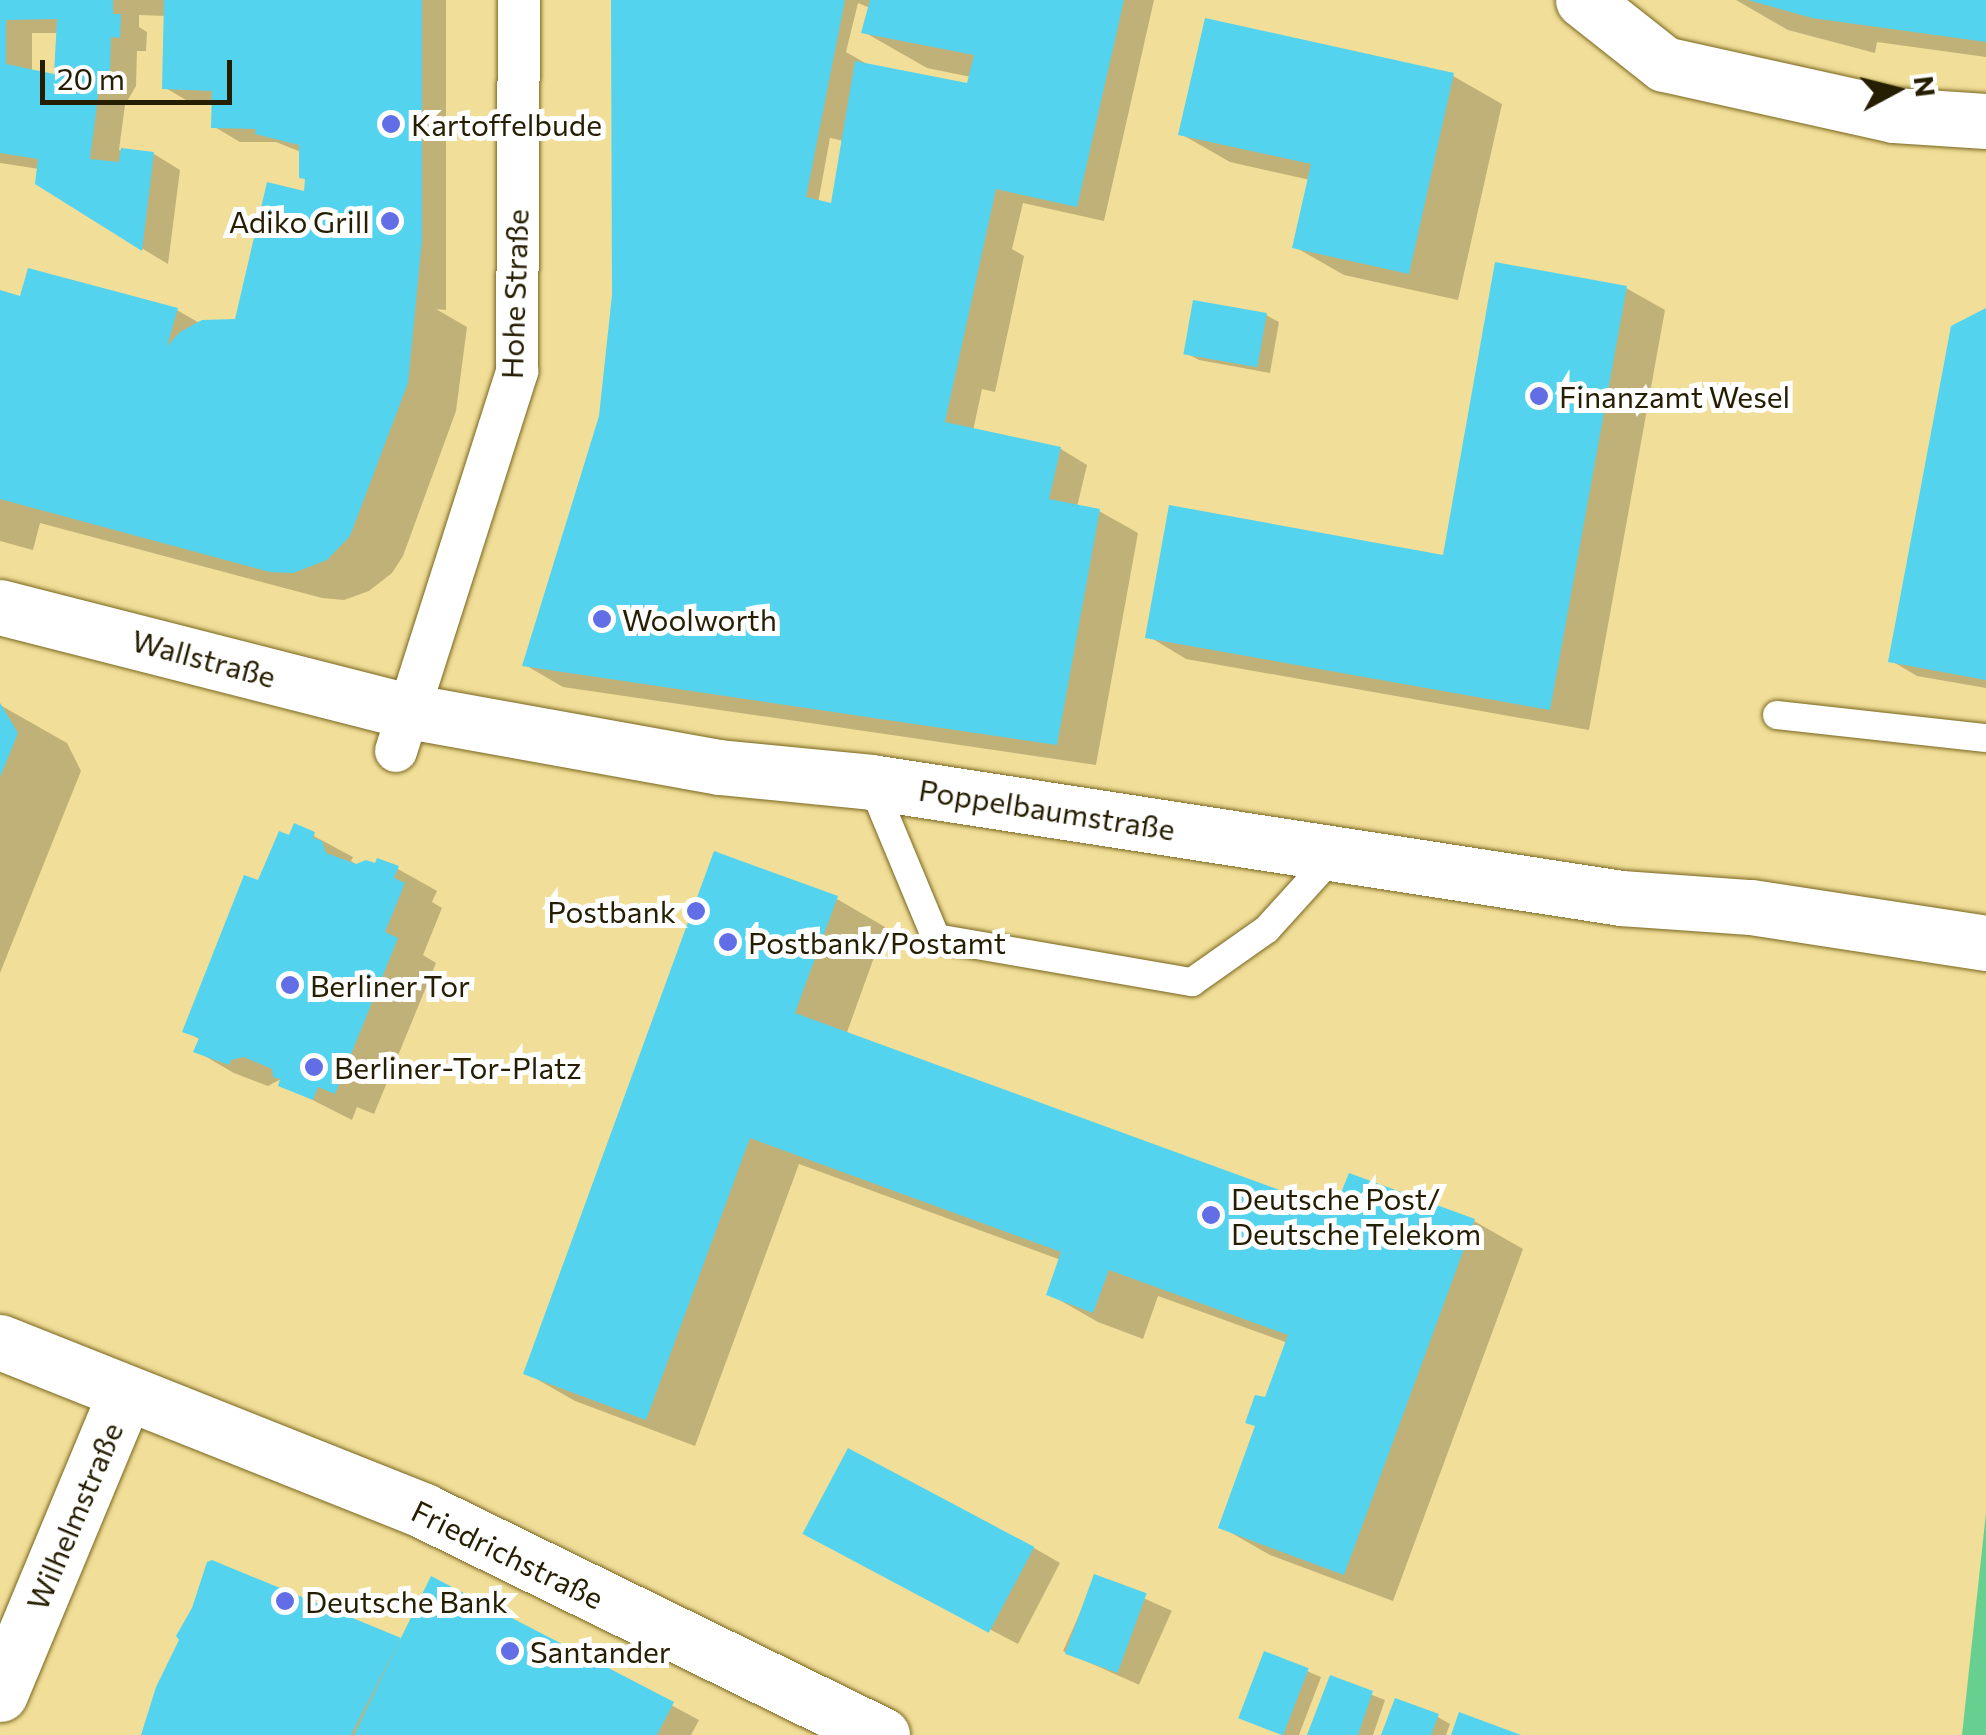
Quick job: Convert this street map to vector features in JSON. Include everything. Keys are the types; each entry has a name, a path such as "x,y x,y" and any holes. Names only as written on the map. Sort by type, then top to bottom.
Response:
{"street":[{"name":"Hohe Straße","path":"402,731 517,371 519,0"},
{"path":"1584,0 1664,64 1894,115 1986,121"},
{"name":"Wallstraße","path":"0,607 402,731"},
{"name":"Poppelbaumstraße","path":"402,731 871,782 1338,851 1620,898 1751,907 1986,943"},
{"name":"Friedrichstraße","path":"0,1342 424,1512 882,1735"},
{"name":"Wilhelmstraße","path":"0,1694 125,1394"}],"lane":[{"path":"1777,715 1986,738"},
{"path":"871,782 936,938 1192,982 1267,928 1338,851"}],"green space":[{"path":"1986,1513 1986,1735 1962,1735"}],"building":[{"path":"0,0 113,0 113,14 121,14 120,38 111,37 110,70 99,89 90,159 119,162 121,148 154,152 142,251 35,184 38,159 0,153","holes":["57,19 54,74 6,64 6,20"]},
{"path":"164,0 422,0 422,240 408,383 350,536 327,560 293,573 270,572 0,499 0,290 20,296 28,268 178,308 167,346 180,332 202,320 235,319 267,182 304,191 305,179 299,178 299,145 255,134 256,129 211,128 212,91 162,89"},
{"path":"611,0 845,0 806,197 831,203 855,61 967,83 974,55 861,33 870,0 1124,0 1077,207 996,189 945,422 1061,447 1049,499 1100,509 1057,745 522,666 599,416 612,295"},
{"path":"1748,0 1986,0 1986,42 1812,18"},
{"path":"1205,18 1454,73 1409,274 1292,248 1311,164 1178,135"},
{"name":"Finanzamt Wesel","path":"1495,262 1627,286 1550,710 1145,638 1169,505 1443,555"},
{"path":"1193,300 1267,313 1257,367 1183,354"},
{"path":"1986,308 1986,680 1888,662 1951,326"},
{"path":"0,703 18,733 0,777"},
{"name":"Berliner Tor","path":"294,823 315,832 313,838 322,841 326,853 356,864 366,860 375,863 377,858 399,866 394,878 405,883 385,932 398,938 335,1094 318,1087 313,1100 278,1086 280,1079 273,1077 272,1069 244,1057 231,1060 229,1065 193,1052 199,1038 182,1032 244,875 258,880 279,831 289,835"},
{"name":"Deutsche Post/ Deutsche Telekom","path":"714,851 838,896 795,1013 1334,1210 1349,1173 1475,1219 1344,1575 1218,1528 1255,1426 1245,1423 1255,1395 1265,1397 1288,1335 1109,1270 1093,1313 1046,1295 1061,1252 750,1138 646,1420 523,1374"},
{"path":"848,1448 1034,1547 989,1633 802,1534"},
{"path":"212,1560 401,1638 351,1735 141,1735 156,1687 179,1640 176,1636 192,1608 207,1562"},
{"path":"1094,1574 1147,1593 1118,1673 1065,1654"},
{"path":"431,1576 674,1702 657,1735 354,1735"},
{"path":"1264,1651 1309,1668 1283,1735 1238,1718"},
{"path":"1330,1675 1373,1691 1358,1735 1307,1735"},
{"path":"1395,1698 1439,1714 1431,1735 1381,1735"},
{"path":"1459,1712 1521,1735 1451,1735"}],"place":[{"name":"Kartoffelbude","path":"391,124"},
{"name":"Adiko Grill","path":"390,221"},
{"name":"Finanzamt Wesel","path":"1539,396"},
{"name":"Woolworth","path":"602,619"},
{"name":"Postbank","path":"696,911"},
{"name":"Postbank/Postamt","path":"728,942"},
{"name":"Berliner Tor","path":"290,985"},
{"name":"Berliner-Tor-Platz","path":"314,1067"},
{"name":"Deutsche Post/ Deutsche Telekom","path":"1211,1215"},
{"name":"Deutsche Bank","path":"285,1601"},
{"name":"Santander","path":"510,1651"}]}
